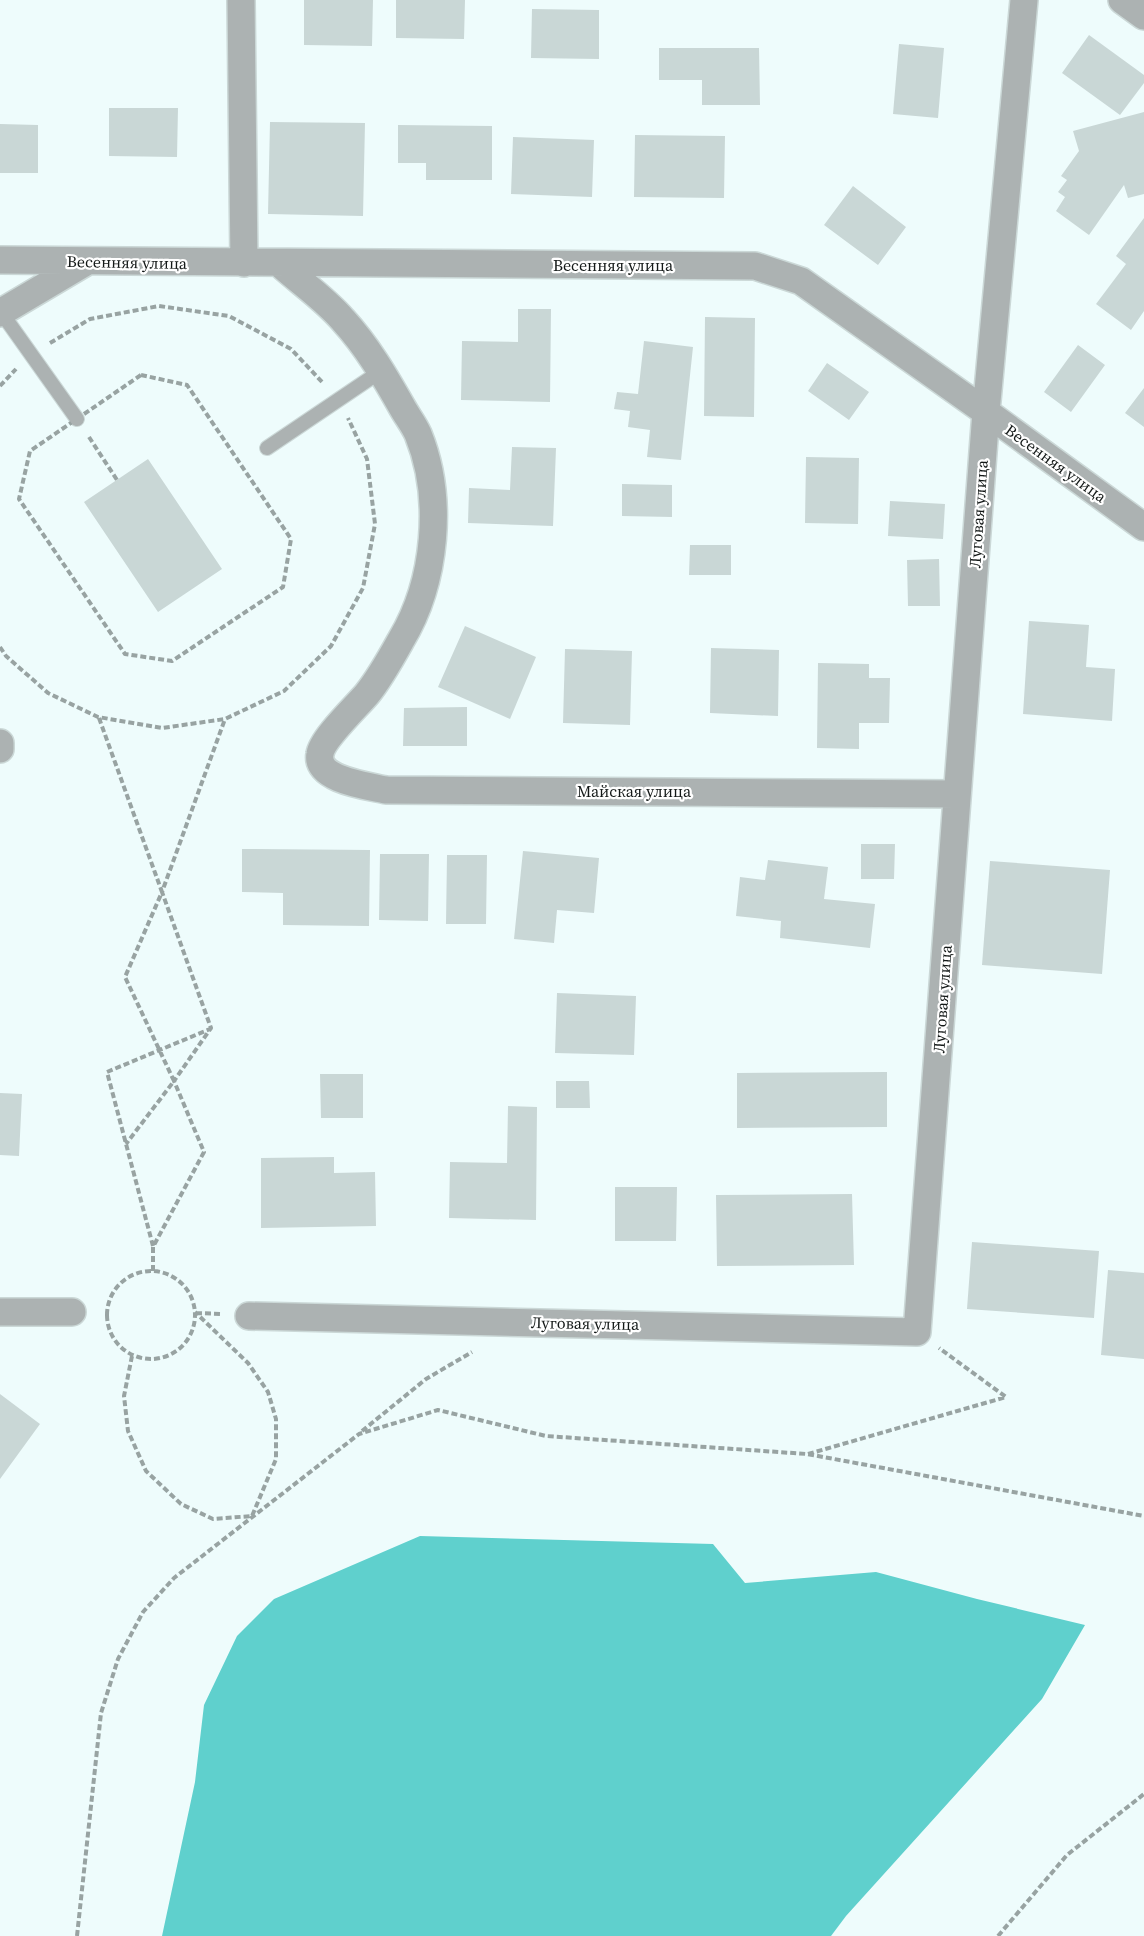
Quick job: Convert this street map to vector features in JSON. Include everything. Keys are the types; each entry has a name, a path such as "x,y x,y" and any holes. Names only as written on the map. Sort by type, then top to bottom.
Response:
{"street":[{"path":"241,0 244,263"},
{"name":"Луговая улица","path":"249,1316 916,1332 986,412 1024,0"},
{"path":"1122,0 1144,16"},
{"name":"Весенняя улица","path":"0,261 755,266 801,281 1144,527"},
{"path":"0,313 87,261"},
{"path":"279,263 343,320 381,371"},
{"name":"Майская улица","path":"381,371 418,434 432,484 432,537 423,592 403,638 368,692 332,734 320,753 320,761 327,772 346,782 386,790 957,794"},
{"path":"0,743 0,749"},
{"path":"0,1312 72,1312"}],"lane":[{"path":"0,313 77,419"},
{"path":"267,448 381,371"}],"path":[{"path":"0,386 30,354 90,319 159,306 229,316 291,349 339,399 367,459 375,524 363,588 331,646 284,691 225,719 162,728 98,717 48,693 6,656 0,647"},
{"path":"141,375 187,385 291,539 283,587 172,661 125,654 19,499 30,451 77,419 141,375"},
{"path":"77,419 117,480"},
{"path":"98,717 211,1028"},
{"path":"153,1247 204,1152 174,1081 125,977 162,892 225,719"},
{"path":"153,1271 153,1247 107,1072 211,1028"},
{"path":"126,1144 211,1028"},
{"path":"153,1271 165,1273 177,1279 186,1288 195,1312 194,1328 187,1341 176,1352 162,1358 147,1360 132,1356 120,1347 111,1335 107,1320 108,1305 114,1291 124,1280 137,1273 153,1271"},
{"path":"195,1312 248,1363 268,1392 276,1419 276,1459 252,1516"},
{"path":"807,1454 1006,1397 916,1332"},
{"path":"77,1936 101,1713 118,1659 143,1612 174,1578 252,1516 426,1379 475,1350"},
{"path":"132,1356 124,1396 128,1431 146,1471 181,1504 213,1519 252,1516"},
{"path":"359,1434 438,1410 546,1436 807,1454 1144,1516"},
{"path":"998,1936 1066,1855 1144,1794"}],"water":[{"path":"420,1536 713,1544 745,1583 876,1572 1085,1625 1042,1699 846,1916 831,1936 162,1936 195,1782 204,1705 237,1636 274,1599"}],"building":[{"path":"304,0 373,0 372,46 304,45"},
{"path":"396,0 465,0 464,39 396,38"},
{"path":"532,9 599,10 599,59 531,58"},
{"path":"1089,35 1144,75 1144,83 1120,115 1062,73"},
{"path":"899,44 944,48 938,118 893,114"},
{"path":"659,48 759,48 760,105 702,105 702,80 659,80"},
{"path":"109,108 178,108 177,157 109,156"},
{"path":"1144,112 1144,194 1128,198 1124,185 1089,235 1056,211 1065,197 1058,192 1067,180 1061,176 1079,151 1073,131"},
{"path":"270,122 365,123 363,216 268,214"},
{"path":"0,124 38,125 38,173 0,173"},
{"path":"398,125 492,126 492,180 426,180 426,163 398,163"},
{"path":"635,135 725,136 724,198 634,197"},
{"path":"513,137 594,140 592,197 511,194"},
{"path":"853,186 906,227 878,265 824,225"},
{"path":"1144,218 1144,311 1131,330 1096,304 1126,264 1116,256"},
{"path":"518,309 551,309 550,402 461,400 462,341 518,342"},
{"path":"705,317 755,318 754,417 704,416"},
{"path":"644,341 693,347 681,460 647,457 650,430 628,427 630,411 614,409 617,392 638,394"},
{"path":"1078,345 1105,365 1071,412 1044,392"},
{"path":"827,363 869,392 849,420 808,391"},
{"path":"1144,388 1144,427 1125,413"},
{"path":"512,447 556,448 553,526 468,523 469,488 510,490"},
{"path":"806,457 859,458 858,524 805,523"},
{"path":"148,459 222,569 158,612 84,502"},
{"path":"622,484 672,485 672,517 622,516"},
{"path":"890,501 945,504 943,539 888,536"},
{"path":"690,545 731,545 731,575 689,575"},
{"path":"939,559 940,606 908,606 907,560"},
{"path":"1029,621 1089,625 1086,667 1115,669 1112,721 1023,714"},
{"path":"465,626 536,657 510,719 438,687"},
{"path":"711,648 779,650 778,716 710,713"},
{"path":"565,649 632,651 630,725 563,723"},
{"path":"818,663 869,664 869,678 890,678 889,723 859,723 859,749 817,748"},
{"path":"467,707 467,746 403,746 404,708"},
{"path":"861,844 895,844 894,879 861,879"},
{"path":"242,849 370,850 369,926 283,925 283,893 242,892"},
{"path":"523,851 599,858 594,913 557,910 554,943 514,939"},
{"path":"380,854 429,854 428,921 379,920"},
{"path":"447,855 487,855 486,924 446,924"},
{"path":"768,860 828,867 824,899 875,904 870,948 780,938 781,921 736,916 740,877 765,880"},
{"path":"990,861 1110,870 1102,974 982,965"},
{"path":"557,993 636,996 634,1055 555,1053"},
{"path":"887,1072 887,1127 737,1128 737,1073"},
{"path":"320,1074 363,1074 363,1118 321,1118"},
{"path":"556,1081 589,1081 590,1108 556,1108"},
{"path":"0,1093 22,1094 19,1156 0,1155"},
{"path":"508,1106 537,1107 536,1220 449,1218 450,1162 507,1163"},
{"path":"334,1157 334,1173 375,1172 376,1226 261,1228 261,1158"},
{"path":"615,1187 677,1187 676,1241 615,1241"},
{"path":"852,1194 854,1265 717,1266 716,1195"},
{"path":"972,1242 1099,1251 1094,1318 967,1309"},
{"path":"1108,1270 1144,1273 1144,1359 1101,1355"},
{"path":"0,1394 40,1424 0,1479"}]}
